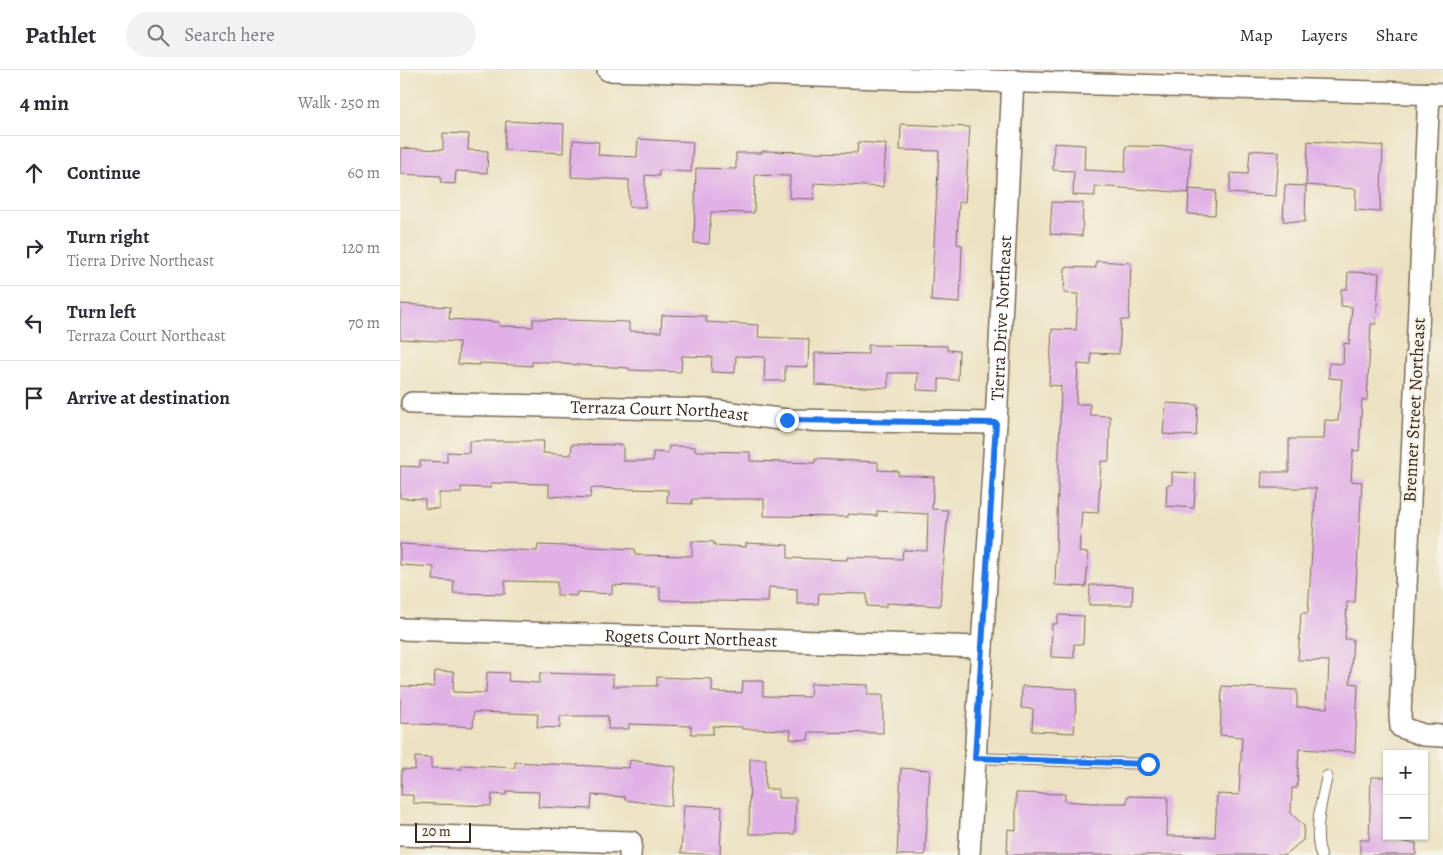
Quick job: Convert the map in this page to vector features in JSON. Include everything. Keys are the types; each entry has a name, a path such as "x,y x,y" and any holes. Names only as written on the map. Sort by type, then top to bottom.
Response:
{"street":[{"path":"608,70 1436,93"},
{"name":"Tierra Drive Northeast","path":"969,855 996,423 1013,80"},
{"name":"Brenner Street Northeast","path":"1436,93 1400,715 1401,727 1423,735 1443,736"},
{"name":"Terraza Court Northeast","path":"412,403 709,410 797,420 996,423"},
{"name":"Rogets Court Northeast","path":"400,629 982,647"},
{"path":"400,835 631,842 630,855"}],"lane":[{"path":"975,758 1148,764"},
{"path":"1321,855 1318,845 1319,826 1327,776"}],"building":[{"path":"506,121 564,124 563,153 504,150"},
{"path":"901,124 970,127 965,202 959,202 957,244 962,245 960,303 931,301 939,151 900,150"},
{"path":"443,133 469,134 468,150 488,151 487,173 456,171 455,184 441,183 441,176 400,174 400,148 443,150"},
{"path":"638,139 693,142 691,172 659,170 659,176 645,175 645,207 629,207 629,180 571,177 573,140 599,142 598,155 637,157"},
{"path":"1308,141 1383,146 1380,212 1355,210 1356,189 1306,185"},
{"path":"858,142 886,144 883,187 814,183 814,199 789,198 790,176 755,175 754,213 711,212 709,244 694,243 696,168 736,169 736,153 762,153 762,151 857,153"},
{"path":"1054,143 1085,145 1084,170 1125,172 1126,146 1191,147 1189,193 1095,186 1095,196 1073,195 1074,171 1053,170"},
{"path":"1250,150 1279,152 1276,196 1229,193 1231,173 1248,174"},
{"path":"1285,185 1306,186 1305,222 1283,221"},
{"path":"1189,189 1216,191 1215,215 1188,214"},
{"path":"1052,202 1083,203 1082,236 1050,234"},
{"path":"1096,261 1131,263 1129,320 1121,320 1119,354 1091,353 1091,365 1078,364 1076,404 1090,404 1090,415 1110,416 1109,461 1101,461 1098,513 1082,512 1079,552 1088,553 1086,587 1055,585 1061,386 1049,385 1052,329 1076,330 1078,294 1064,293 1065,267 1096,268"},
{"path":"1348,272 1379,273 1376,324 1371,324 1367,400 1362,400 1359,451 1353,450 1351,481 1362,482 1355,602 1347,602 1345,639 1353,639 1350,683 1358,684 1355,752 1299,749 1297,788 1292,788 1291,813 1304,826 1303,840 1285,855 1007,855 1008,829 1016,830 1016,793 1065,794 1065,801 1092,803 1127,803 1127,796 1168,797 1167,836 1215,837 1217,794 1239,795 1242,737 1220,735 1222,686 1297,690 1297,707 1327,708 1329,661 1298,660 1301,613 1308,613 1316,488 1261,488 1262,472 1289,472 1289,439 1324,439 1325,420 1338,421 1342,379 1329,378 1329,363 1343,364 1344,343 1349,344 1352,307 1341,306 1341,289 1347,289"},
{"path":"400,304 450,307 449,319 499,322 499,326 533,327 533,319 629,322 629,331 661,332 662,315 706,316 706,322 759,325 758,337 809,339 808,367 785,366 785,381 764,381 765,357 736,356 735,373 711,372 712,357 682,356 681,372 629,370 629,368 561,364 561,362 532,362 532,366 480,363 480,365 458,364 459,342 400,339"},
{"path":"868,345 947,346 947,350 959,351 958,380 939,379 939,391 917,390 918,373 888,373 888,388 815,385 815,353 868,354"},
{"path":"1166,403 1198,405 1196,436 1163,434"},
{"path":"469,441 544,441 543,453 571,455 572,444 623,445 623,461 653,461 653,452 668,453 669,446 695,447 695,451 750,452 750,461 815,463 815,459 878,462 878,470 898,471 898,475 934,477 932,509 948,510 940,606 886,603 886,607 867,606 867,594 819,593 818,604 797,604 797,589 769,587 768,602 660,600 660,587 612,585 612,594 577,592 576,596 557,595 557,582 505,581 505,594 453,593 454,581 433,580 434,567 400,565 400,544 537,551 538,545 593,547 635,549 635,555 692,556 692,541 714,542 714,545 746,547 746,543 788,545 788,558 847,560 847,557 902,559 903,550 927,551 928,514 877,511 877,516 848,514 848,517 764,516 764,499 692,499 692,504 667,503 668,490 591,488 590,498 549,496 549,484 491,483 491,488 461,487 461,493 439,493 439,509 425,508 425,499 400,498 400,466 420,467 420,461 447,462 447,452 469,453"},
{"path":"1172,472 1196,473 1194,508 1166,506 1167,485 1172,485"},
{"path":"1090,585 1133,586 1132,605 1089,605"},
{"path":"1058,615 1084,616 1083,644 1074,644 1074,658 1051,657 1052,624 1057,624"},
{"path":"435,671 454,672 453,692 486,693 487,672 509,673 508,681 539,683 540,673 613,675 613,686 657,686 657,677 712,679 712,692 742,693 743,681 763,681 763,696 810,697 811,683 868,685 868,695 883,695 883,733 809,732 808,740 790,739 791,730 742,729 742,727 713,726 713,734 691,734 691,726 629,724 629,729 608,729 608,716 560,716 560,728 537,727 538,714 474,712 473,727 400,723 400,686 434,687"},
{"path":"1022,686 1077,689 1074,733 1032,731 1033,709 1021,708"},
{"path":"415,757 431,758 431,768 462,769 462,765 515,768 515,762 629,768 630,760 676,767 671,806 625,800 625,797 592,795 591,809 538,807 539,792 507,791 506,795 492,794 491,806 436,804 413,803 413,795 401,795 402,769 415,770"},
{"path":"750,759 766,759 765,789 778,789 778,798 796,798 795,834 749,834"},
{"path":"901,768 930,770 925,855 897,855"},
{"path":"1371,777 1383,777 1383,840 1416,843 1416,855 1360,855 1360,840 1369,840"},
{"path":"684,805 722,807 720,855 681,853"}],"route":[{"path":"787,420 996,423 975,758 1148,764"}]}
